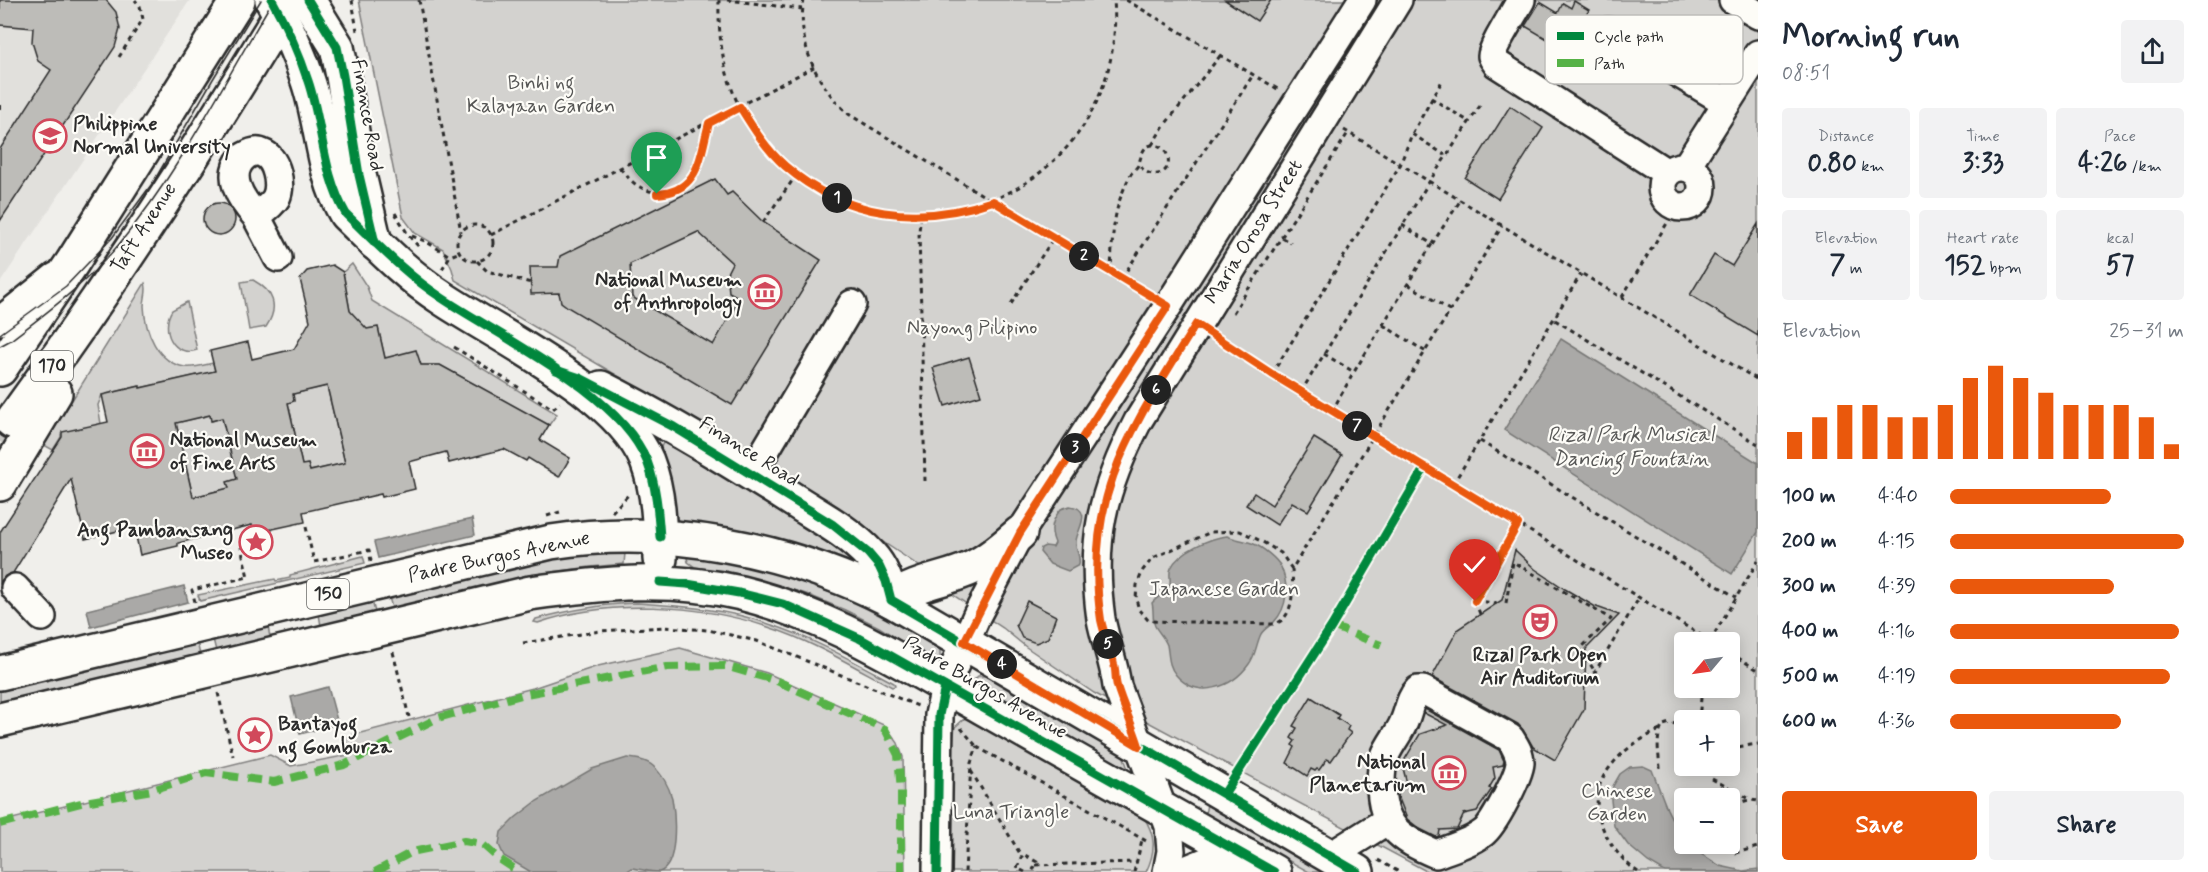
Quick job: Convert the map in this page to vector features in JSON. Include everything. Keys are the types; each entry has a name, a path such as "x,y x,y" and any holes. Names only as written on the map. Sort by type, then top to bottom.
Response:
{"main road":[{"name":"Taft Avenue","path":"0,369 72,263 238,0"},
{"path":"338,0 340,25 348,42"},
{"name":"Taft Avenue","path":"12,421 90,311 287,4"},
{"name":"Finance Road","path":"287,4 348,42 343,76 359,175 375,243"},
{"name":"Finance Road","path":"287,4 308,81 329,177 346,214 417,281 556,370 615,415 637,442 646,458 657,496 660,582"},
{"path":"0,484 56,391 90,311"},
{"name":"Finance Road","path":"556,370 580,378 674,427 832,524 868,553 883,574 891,600"},
{"path":"646,458 648,444 656,432 662,427 674,427"},
{"path":"891,600 907,589 975,567 1020,533"},
{"name":"Padre Burgos Avenue","path":"0,673 533,546 597,536 660,537 770,554 860,584 964,642 1343,864"},
{"name":"Padre Burgos Avenue","path":"0,720 530,593 610,582 687,584 740,593 783,604 859,638 942,701 1163,810 1274,872"},
{"path":"1188,872 1215,861 1246,856"}],"street":[{"name":"Maria Orosa Street","path":"942,701 964,642 1020,533 1168,306 1362,0"},
{"name":"Maria Orosa Street","path":"1167,872 1171,840 1163,810 1117,686 1114,664 1102,621 1098,541 1106,497 1112,476 1137,421 1207,331 1336,126 1398,0"},
{"path":"1521,0 1492,53 1497,64 1676,170"},
{"path":"1733,0 1758,15"},
{"path":"1743,76 1758,54"},
{"path":"1696,84 1726,102"},
{"path":"1677,207 1668,202 1662,193 1662,182 1676,170 1738,84"},
{"path":"256,216 278,258"},
{"path":"0,321 72,263"},
{"path":"752,473 852,304"},
{"path":"15,588 42,617"},
{"path":"1418,690 1423,690 1510,738 1518,750 1520,763 1517,776 1490,826 1483,834 1439,863 1398,832 1388,820 1381,800 1384,757 1403,724 1413,695 1418,690"},
{"path":"937,872 942,701"},
{"path":"1343,864 1388,820"}],"path":[{"path":"120,57 143,20 140,6 135,0"},
{"path":"348,42 352,0"},
{"path":"418,0 461,232"},
{"path":"719,0 720,44 724,66 740,107 760,138 785,166 815,188 848,203 884,213 921,216 970,209 993,201 1019,189 1063,152 1081,130 1106,78 1113,50 1116,22 1114,0"},
{"path":"727,0 802,9"},
{"path":"804,0 802,9 805,39 814,67 824,88 850,115 1168,306"},
{"path":"1126,0 1297,102"},
{"path":"1112,272 1112,239 1120,200 1130,176 1139,163 1141,154 1152,146 1163,127 1220,56"},
{"path":"491,235 814,67"},
{"path":"1122,278 1253,75"},
{"path":"1272,374 1401,165 1412,134 1442,81"},
{"path":"1431,99 1468,121"},
{"path":"1301,392 1445,155 1480,105"},
{"path":"620,168 640,188 657,194 672,192 687,183 698,168 709,123"},
{"path":"1230,318 1282,238 1336,126 1758,380"},
{"path":"1412,134 1445,155"},
{"path":"1139,163 1144,171 1152,175 1166,169 1168,155 1161,147 1152,146"},
{"path":"763,222 797,174"},
{"path":"1332,411 1460,201"},
{"path":"1622,297 1677,207"},
{"path":"394,212 409,236 422,251"},
{"path":"921,216 919,231 925,481"},
{"path":"477,261 488,256 493,246 491,235 487,230 471,225 461,232 457,241 460,252 467,259 477,261 487,271 531,283"},
{"path":"1402,225 1432,244"},
{"path":"1292,570 1281,553 1262,540 1240,531 1211,532 1153,558 1143,570 1137,585 1136,599 1139,610 1149,621 1274,624 1282,622 1287,616 1293,586 1292,570 1502,226"},
{"path":"409,236 425,241 450,256"},
{"path":"1011,304 1054,237"},
{"path":"1282,238 1291,243"},
{"path":"434,264 440,270 446,266 450,256 460,252"},
{"path":"1453,484 1581,274"},
{"path":"1408,284 1451,310"},
{"path":"1554,320 1758,444"},
{"path":"1383,325 1426,352"},
{"path":"1207,331 1224,328"},
{"path":"1207,331 1301,392 1696,632"},
{"path":"454,347 553,409 559,402 568,409"},
{"path":"1324,354 1354,372"},
{"path":"1480,441 1736,597"},
{"path":"612,513 633,489"},
{"path":"1475,601 1518,524"},
{"path":"306,527 314,562 359,552"},
{"path":"196,606 192,590 248,577 241,547"},
{"path":"1716,632 1758,561"},
{"path":"1506,603 1513,562 1611,619 1581,648"},
{"path":"1585,677 1595,672 1639,598"},
{"path":"1475,601 1497,603"},
{"path":"1475,601 1480,614"},
{"path":"523,643 600,631 664,627 708,630 757,641 856,679 942,701 977,747 1142,840 1134,872"},
{"path":"392,648 409,717"},
{"path":"1586,657 1595,672"},
{"path":"1740,659 1758,670"},
{"path":"217,690 233,756"},
{"path":"1660,768 1659,730 1662,725 1674,724"},
{"path":"1638,872 1628,866 1603,831 1597,802 1604,776 1622,753 1642,738 1659,730"},
{"path":"1740,747 1758,744"},
{"path":"965,872 971,771 977,747"},
{"path":"971,771 1022,857"},
{"path":"1712,779 1758,801"},
{"path":"1740,804 1750,799"},
{"path":"1740,852 1758,847"},
{"path":"1024,872 1017,868 1023,854 1038,861 1032,872"},
{"path":"1036,865 1137,862"}],"shaded area":[{"name":"Philippine Normal University","path":"0,0 190,0 0,283"}],"green space":[{"path":"359,0 1758,0 1758,872 1428,872 1094,693 956,597 919,566 759,459 455,280 443,249 415,233 403,217"},
{"path":"352,264 367,287 372,301 557,414 549,425 440,365 421,365 385,358 378,327 366,329 350,311 343,272"},
{"path":"253,280 270,294 273,312 266,327 249,330 241,282"},
{"path":"145,283 144,306 147,326 160,353 175,364 185,367 213,363 215,371 102,395 98,405 101,424 61,434 53,450 44,445"},
{"path":"187,302 197,350 189,351 175,346 168,333 167,325 172,310"},
{"path":"327,386 345,463 310,471 308,464 302,465 288,403 294,401 293,394"},
{"path":"210,415 212,421 222,418 237,479 228,482 229,488 193,497 176,423"},
{"path":"665,439 776,492 855,562 849,563 788,541 754,533 674,522 659,451"},
{"path":"625,553 624,564 531,575 392,608 389,597 553,558"},
{"path":"363,556 365,563 200,601 198,595 290,578 290,575"},
{"path":"689,556 740,564 785,576 850,600 937,645 940,649 940,657 937,660 929,659 879,627 806,594 738,574 695,567 688,562"},
{"path":"372,601 375,612 321,626 319,614"},
{"path":"637,603 721,612 769,624 833,650 894,683 895,686 892,687 800,639 768,627 713,613 653,607 623,608 593,610 534,622 536,619 574,610"},
{"path":"268,626 270,638 216,651 213,639"},
{"path":"197,642 200,655 0,704 0,690"},
{"path":"680,648 767,673 886,726 898,743 903,757 905,872 0,872 0,822 270,755 291,766 349,755 345,737 533,688 598,666"},
{"path":"978,676 989,676 1121,749 1128,769 978,686 975,679"},
{"name":"Luna Triangle","path":"965,718 1143,816 1153,843 1152,857 1146,872 951,872 950,764 955,727"},
{"path":"1208,799 1339,872 1309,872 1205,814"}],"water":[{"name":"Rizal Park Musical Dancing Fountain","path":"1561,339 1758,463 1758,532 1732,574 1504,430"},
{"path":"1070,506 1077,508 1083,515 1076,541 1079,565 1068,571 1050,564 1040,552 1045,546 1053,547 1055,543 1052,529 1055,517 1061,509"},
{"path":"472,519 475,535 378,558 374,542"},
{"path":"1227,536 1251,543 1276,560 1281,567 1286,596 1279,616 1261,634 1253,657 1242,672 1224,685 1204,689 1185,683 1176,675 1169,660 1167,645 1154,623 1152,603 1169,587 1171,568 1181,556 1212,539"},
{"path":"184,586 188,602 91,627 87,610"},
{"path":"328,687 338,724 300,734 291,697"},
{"path":"627,758 644,761 653,766 671,794 674,839 670,861 665,868 659,872 632,868 626,872 531,872 504,856 499,845 501,832 515,818 537,801 592,769"},
{"path":"1643,766 1652,770 1674,823 1674,854 1701,854 1720,866 1743,871 1758,869 1758,872 1665,872 1648,862 1628,845 1614,826 1611,800 1613,786 1620,774 1630,767"}],"building":[{"path":"0,0 106,0 116,12 120,29 115,47 0,221 0,149 51,70 38,61 32,42 33,28 0,25"},
{"path":"1225,0 1271,0 1257,21"},
{"path":"1574,1 1589,10 1586,15 1545,15 1545,38 1525,26 1540,2 1558,13 1563,3 1571,8"},
{"path":"1510,106 1543,128 1498,199 1465,178"},
{"name":"National Museum of Anthropology","path":"715,179 727,195 732,192 763,222 821,260 732,405 569,308 561,302 559,293 531,294 530,267 558,267 560,256","holes":["698,232 732,263 727,273 729,292 740,298 713,345 632,297 630,264"]},
{"path":"219,203 230,208 235,219 230,230 219,235 208,230 203,219 208,208"},
{"path":"1758,224 1758,336 1690,295 1714,255 1732,266"},
{"name":"National Museum of Fine Arts","path":"332,265 343,272 350,311 367,329 378,327 385,358 416,350 421,365 440,365 549,425 540,440 570,458 559,477 528,458 526,461 504,449 449,463 446,452 409,462 415,489 382,497 381,494 303,512 305,522 254,533 252,525 140,555 134,527 85,539 71,479 13,573 5,576 0,583 0,532 62,437 62,432 108,422 102,395 215,371 210,351 248,342 252,359 294,349 310,321 300,279 307,271","holes":["327,386 345,463 310,471 308,464 302,465 288,403 294,401 293,394","210,415 211,421 222,418 237,479 227,482 229,488 193,497 176,423"]},
{"path":"969,357 981,395 945,406 933,368"},
{"path":"1314,438 1342,455 1308,511 1292,502 1277,525 1246,505 1254,493 1272,505"},
{"name":"Rizal Park Open Air Auditorium","path":"1515,550 1535,569 1565,589 1594,606 1619,615 1586,649 1584,709 1555,760 1533,747 1518,724 1432,677 1458,629 1502,600"},
{"path":"1027,601 1056,616 1048,638 1036,643 1022,638 1016,625"},
{"path":"1311,697 1339,715 1337,718 1349,726 1347,730 1351,733 1331,761 1327,759 1319,770 1311,769 1307,776 1287,763 1295,747 1292,745 1295,741 1291,738 1297,728 1293,726"},
{"name":"National Planetarium","path":"1425,709 1499,750 1504,761 1503,765 1493,767 1495,778 1489,788 1492,789 1477,811 1464,814 1457,829 1440,830 1439,836 1436,837 1407,819 1398,796 1400,788 1407,784 1402,764 1420,734 1447,725 1424,713"}],"tunnel":[{"path":"0,442 12,421"}],"tram line":[{"path":"0,334 66,286 112,238 154,181 261,0"},
{"path":"0,346 40,318 68,294 120,243 142,215 182,155 273,0"}],"marked path":[{"path":"1332,626 1381,645"},
{"path":"0,824 85,802 152,790 206,773 274,782 344,765 438,718 521,695 667,667 725,666 777,681 885,729 898,755 901,791 901,872"},
{"path":"375,872 412,852 464,841 482,844 519,872"}],"cycle path":[{"path":"272,0 292,39 304,71 313,98 327,166 346,214 392,259 429,289 557,369 612,412 633,436 647,461 655,488 660,537"},
{"path":"308,0 337,47 359,175 375,243"},
{"path":"556,370 580,378 674,427 832,524 868,553 879,566 891,600 1357,872"},
{"path":"1224,794 1332,626 1425,467"},
{"path":"660,582 739,593 783,604 859,638 1274,872"},
{"path":"937,872 939,715 945,687"}],"place":[{"name":"Philippine Normal University","path":"50,136"},
{"name":"National Museum of Anthropology","path":"765,292"},
{"name":"National Museum of Fine Arts","path":"147,451"},
{"name":"Ang Pambansang Museo","path":"256,542"},
{"name":"Rizal Park Open Air Auditorium","path":"1540,622"},
{"name":"Bantayog ng Gomburza","path":"255,735"},
{"name":"National Planetarium","path":"1449,773"}],"route":[{"path":"657,194 672,192 692,178 698,168 709,123 740,107 760,138 785,166 815,188 848,203 884,213 921,216 970,209 993,201 1168,306 1144,339 1020,533 964,642 1139,746 1117,686 1114,664 1102,621 1098,580 1098,541 1103,507 1112,476 1124,448 1137,421 1196,324 1272,374 1518,524 1475,601"}],"park label":[{"name":"Binhi ng Kalayaan Garden","path":"541,94"},
{"name":"Nayong Pilipino","path":"972,328"},
{"name":"Japanese Garden","path":"1224,589"},
{"name":"Chinese Garden","path":"1617,802"}]}
